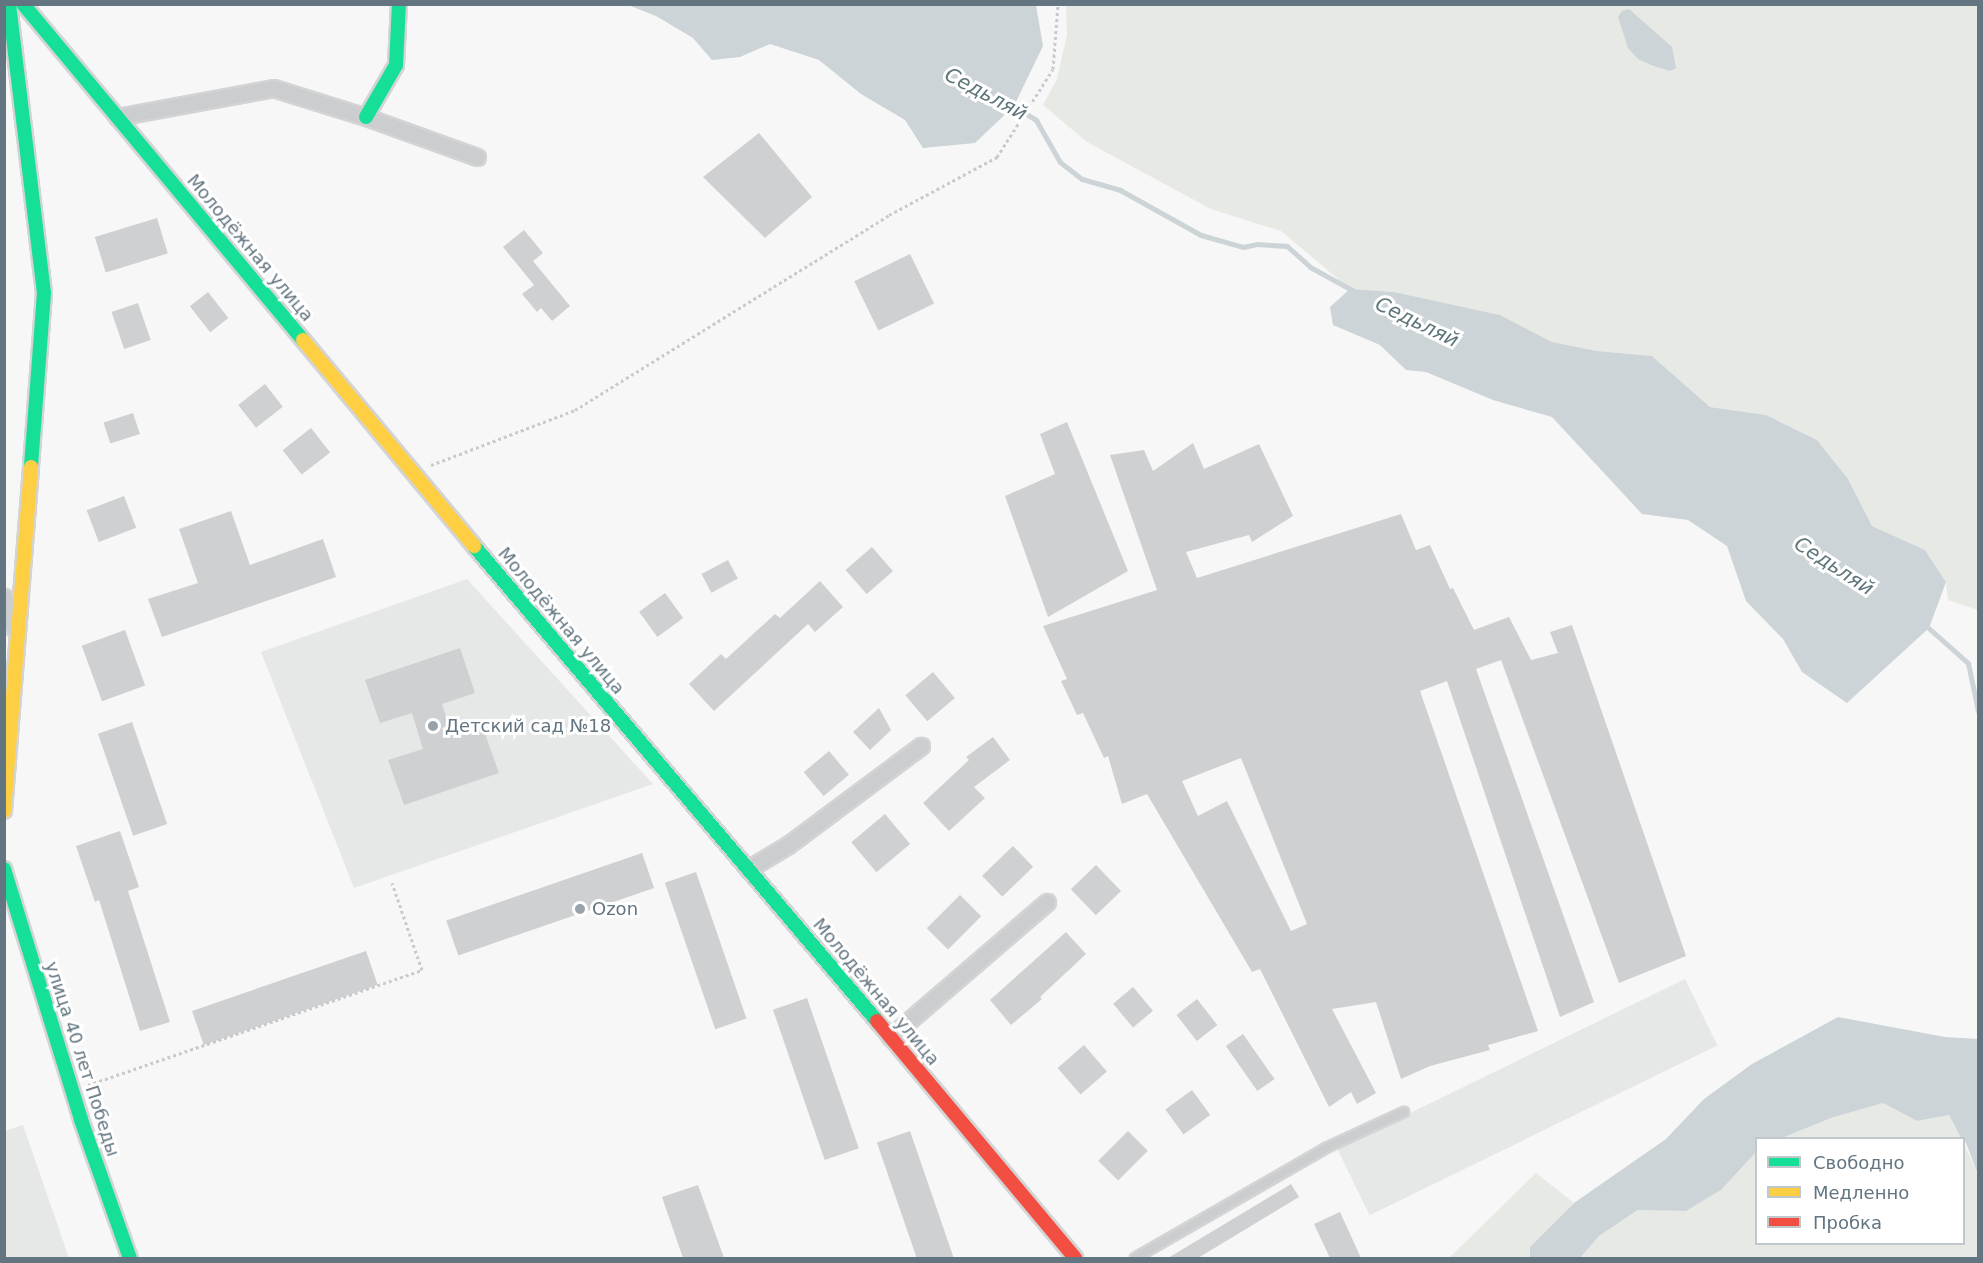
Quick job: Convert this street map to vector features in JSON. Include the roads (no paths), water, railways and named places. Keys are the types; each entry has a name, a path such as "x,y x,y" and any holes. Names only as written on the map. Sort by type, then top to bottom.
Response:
{"street":[{"path":"4,811 44,292 9,4"},
{"name":"Молодёжная улица","path":"23,4 413,472 1075,1258"},
{"path":"366,117 396,65 399,4"},
{"path":"117,117 273,88 366,117 477,157"},
{"path":"4,597 18,638"},
{"path":"748,869 788,845 921,746"},
{"name":"улица 40 лет Победы","path":"4,869 10,905 130,1258"},
{"path":"890,1037 1047,902"}],"lane":[{"path":"1135,1258 1326,1148 1404,1112"}],"water":[{"path":"628,5 1036,5 1043,46 1014,106 975,143 923,148 905,120 861,94 819,60 770,44 740,57 712,60 693,38 656,16"},
{"path":"1629,9 1672,47 1676,68 1670,71 1651,65 1638,59 1628,48 1618,17 1622,11"},
{"path":"1350,289 1394,292 1500,315 1552,342 1597,351 1652,356 1710,407 1766,415 1817,440 1848,479 1872,526 1925,550 1946,582 1929,628 1847,703 1802,672 1783,639 1746,601 1727,546 1688,520 1642,514 1552,417 1493,400 1426,372 1406,370 1380,345 1333,325 1330,307"},
{"path":"1838,1017 1945,1037 1978,1039 1978,1174 1965,1137 1960,1137 1949,1115 1917,1121 1883,1103 1831,1118 1784,1137 1755,1137 1755,1153 1721,1190 1686,1211 1638,1210 1599,1236 1580,1258 1530,1258 1530,1247 1574,1203 1666,1139 1704,1099 1752,1064"}],"waterway":[{"name":"Седьляй","path":"1008,103 1036,120 1060,162 1082,179 1120,190 1201,235 1243,247 1257,244 1287,246 1310,267 1354,291"},
{"name":"Седьляй","path":"1924,624 1968,663 1978,711"}],"place":[{"name":"Детский сад №18","path":"433,726"},
{"name":"Ozon","path":"580,909"}]}
